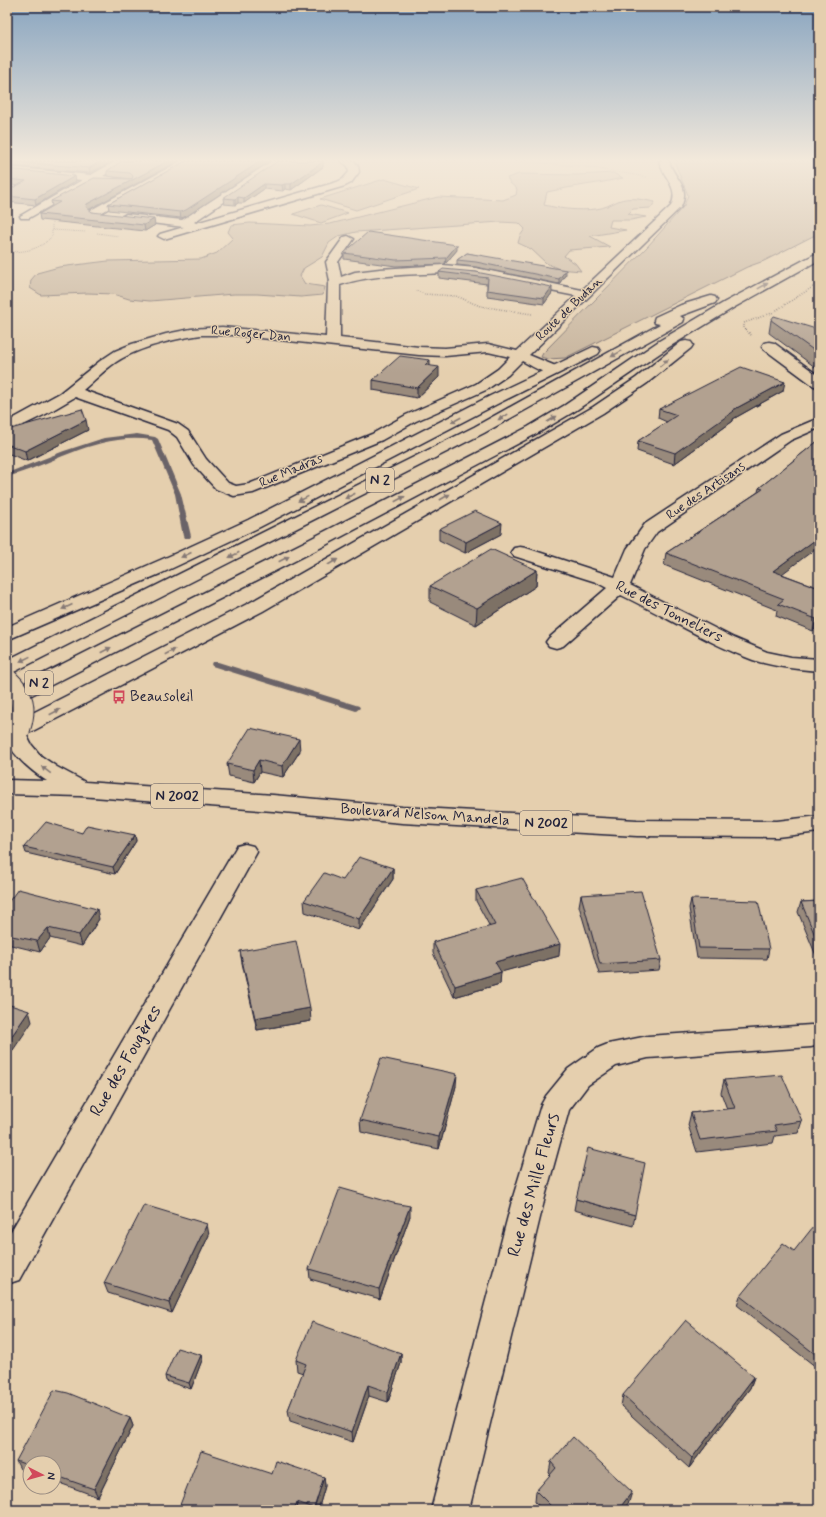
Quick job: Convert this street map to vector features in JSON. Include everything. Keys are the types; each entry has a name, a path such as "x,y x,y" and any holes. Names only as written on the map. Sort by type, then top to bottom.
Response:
{"main road":[{"path":"164,236 179,232"},
{"name":"Route de Budan","path":"553,370 521,356 650,232"},
{"path":"333,342 333,288 336,282 332,262 348,239"},
{"path":"792,257 819,242"},
{"name":"N 2","path":"7,668 479,430 722,299 819,255"},
{"path":"336,282 355,276 415,270 467,270 585,294"},
{"path":"7,634 205,547 369,466 553,370 685,308 722,299"},
{"path":"14,736 256,607 598,410 678,352 722,299"},
{"name":"N 2","path":"7,700 316,543 533,430 570,408 664,344 722,299"},
{"name":"Rue Roger Dan","path":"7,428 31,416 73,391 108,360 125,350 176,334 203,330 233,331 418,351 445,352 488,348 521,356"},
{"path":"769,346 819,383"},
{"name":"Rue Madras","path":"73,391 173,427 183,434 200,462 222,486 234,491 244,490 377,437 411,418 481,387 503,372 521,356"},
{"name":"Rue des Artisans","path":"620,586 636,549 651,528 786,437 819,423"},
{"name":"Rue des Tonneliers","path":"520,552 602,578 727,642 761,656 791,663 819,665"},
{"path":"556,642 620,586"},
{"path":"7,680 16,687 22,696 25,706 24,718 14,736"},
{"name":"Boulevard Nelson Mandela","path":"14,736 28,756 47,772 80,789"},
{"name":"Boulevard Nelson Mandela","path":"7,787 80,789 402,815 637,828 777,829 819,824"},
{"name":"Rue des Fougères","path":"7,1269 245,852"},
{"name":"Rue des Mille Fleurs","path":"450,1510 527,1205 556,1105 578,1077 608,1056 648,1047 811,1036"}],"path":[{"path":"93,233 150,239 164,236"},
{"path":"7,240 12,240"},
{"path":"7,252 32,250 49,240"},
{"path":"415,270 411,279 411,286 420,293 456,296 480,306 525,312 556,321"},
{"path":"769,346 744,328 744,322 772,313 819,283"}],"shaded area":[{"path":"228,232 359,232 339,236 329,243 322,257 304,268 300,276 305,284 325,287 323,295 301,297 234,294 150,301 129,299 113,294 88,293 41,295 30,288 31,280 37,273 59,267 108,261 201,259 217,253 233,238"},
{"path":"523,232 615,232 590,236 610,247 569,250 564,256 575,263 581,271 559,269 546,263 531,249 518,243"},
{"path":"661,232 819,232 764,261 747,267 565,358 548,359 541,357 543,353"}],"building":[{"path":"368,232 457,245 446,258 396,260 344,253"},
{"path":"467,253 566,270 559,279 476,262 457,260"},
{"path":"443,269 476,272 552,287 544,298 487,290 488,278 439,272"},
{"path":"774,316 819,330 819,354 771,320"},
{"path":"400,356 430,360 425,365 439,367 417,388 373,380"},
{"path":"741,367 785,382 733,410 734,411 675,453 638,441 677,415 659,409"},
{"path":"82,409 86,420 25,451 7,444 7,430"},
{"path":"819,440 819,537 773,571 819,588 819,616 816,619 778,604 784,599 666,553 763,489 759,488"},
{"path":"475,511 502,523 466,542 439,529"},
{"path":"491,549 537,570 477,608 430,586"},
{"path":"250,728 299,739 282,766 259,760 253,770 227,764"},
{"path":"46,822 82,833 87,825 135,835 113,867 24,847"},
{"path":"359,857 393,868 359,919 304,901 324,873 343,880"},
{"path":"522,878 560,944 495,962 501,972 455,986 433,942 495,925 476,890"},
{"path":"18,889 97,909 79,935 48,928 37,941 7,935 7,904"},
{"path":"641,891 661,960 600,964 581,895"},
{"path":"691,899 758,901 769,949 699,948"},
{"path":"819,901 819,945 801,902"},
{"path":"296,941 310,1008 255,1018 240,951"},
{"path":"7,1004 29,1011 7,1043"},
{"path":"381,1058 457,1074 439,1137 360,1120"},
{"path":"782,1075 802,1121 774,1125 777,1131 700,1140 691,1113 735,1108 724,1080"},
{"path":"588,1148 645,1163 635,1215 576,1199"},
{"path":"340,1188 393,1203 410,1206 379,1289 309,1269"},
{"path":"144,1205 207,1224 169,1303 104,1283"},
{"path":"813,1227 819,1232 819,1357 740,1296 783,1243 794,1251"},
{"path":"686,1320 754,1377 692,1458 623,1395"},
{"path":"312,1322 401,1353 388,1392 368,1385 352,1432 288,1410 306,1364 296,1360"},
{"path":"177,1348 201,1355 189,1383 165,1376"},
{"path":"54,1390 68,1393 130,1418 94,1489 62,1478 62,1455 22,1455 22,1463 16,1461"},
{"path":"573,1437 632,1492 618,1510 555,1510 536,1491 556,1468 551,1462"},
{"path":"201,1451 272,1474 276,1461 324,1477 314,1508 297,1502 294,1510 178,1510"}],"waterway":[{"path":"7,475 66,452 106,439 137,436 155,439 178,494 187,536"},
{"path":"215,664 356,708"}],"place":[{"name":"Beausoleil","path":"119,697"}]}
